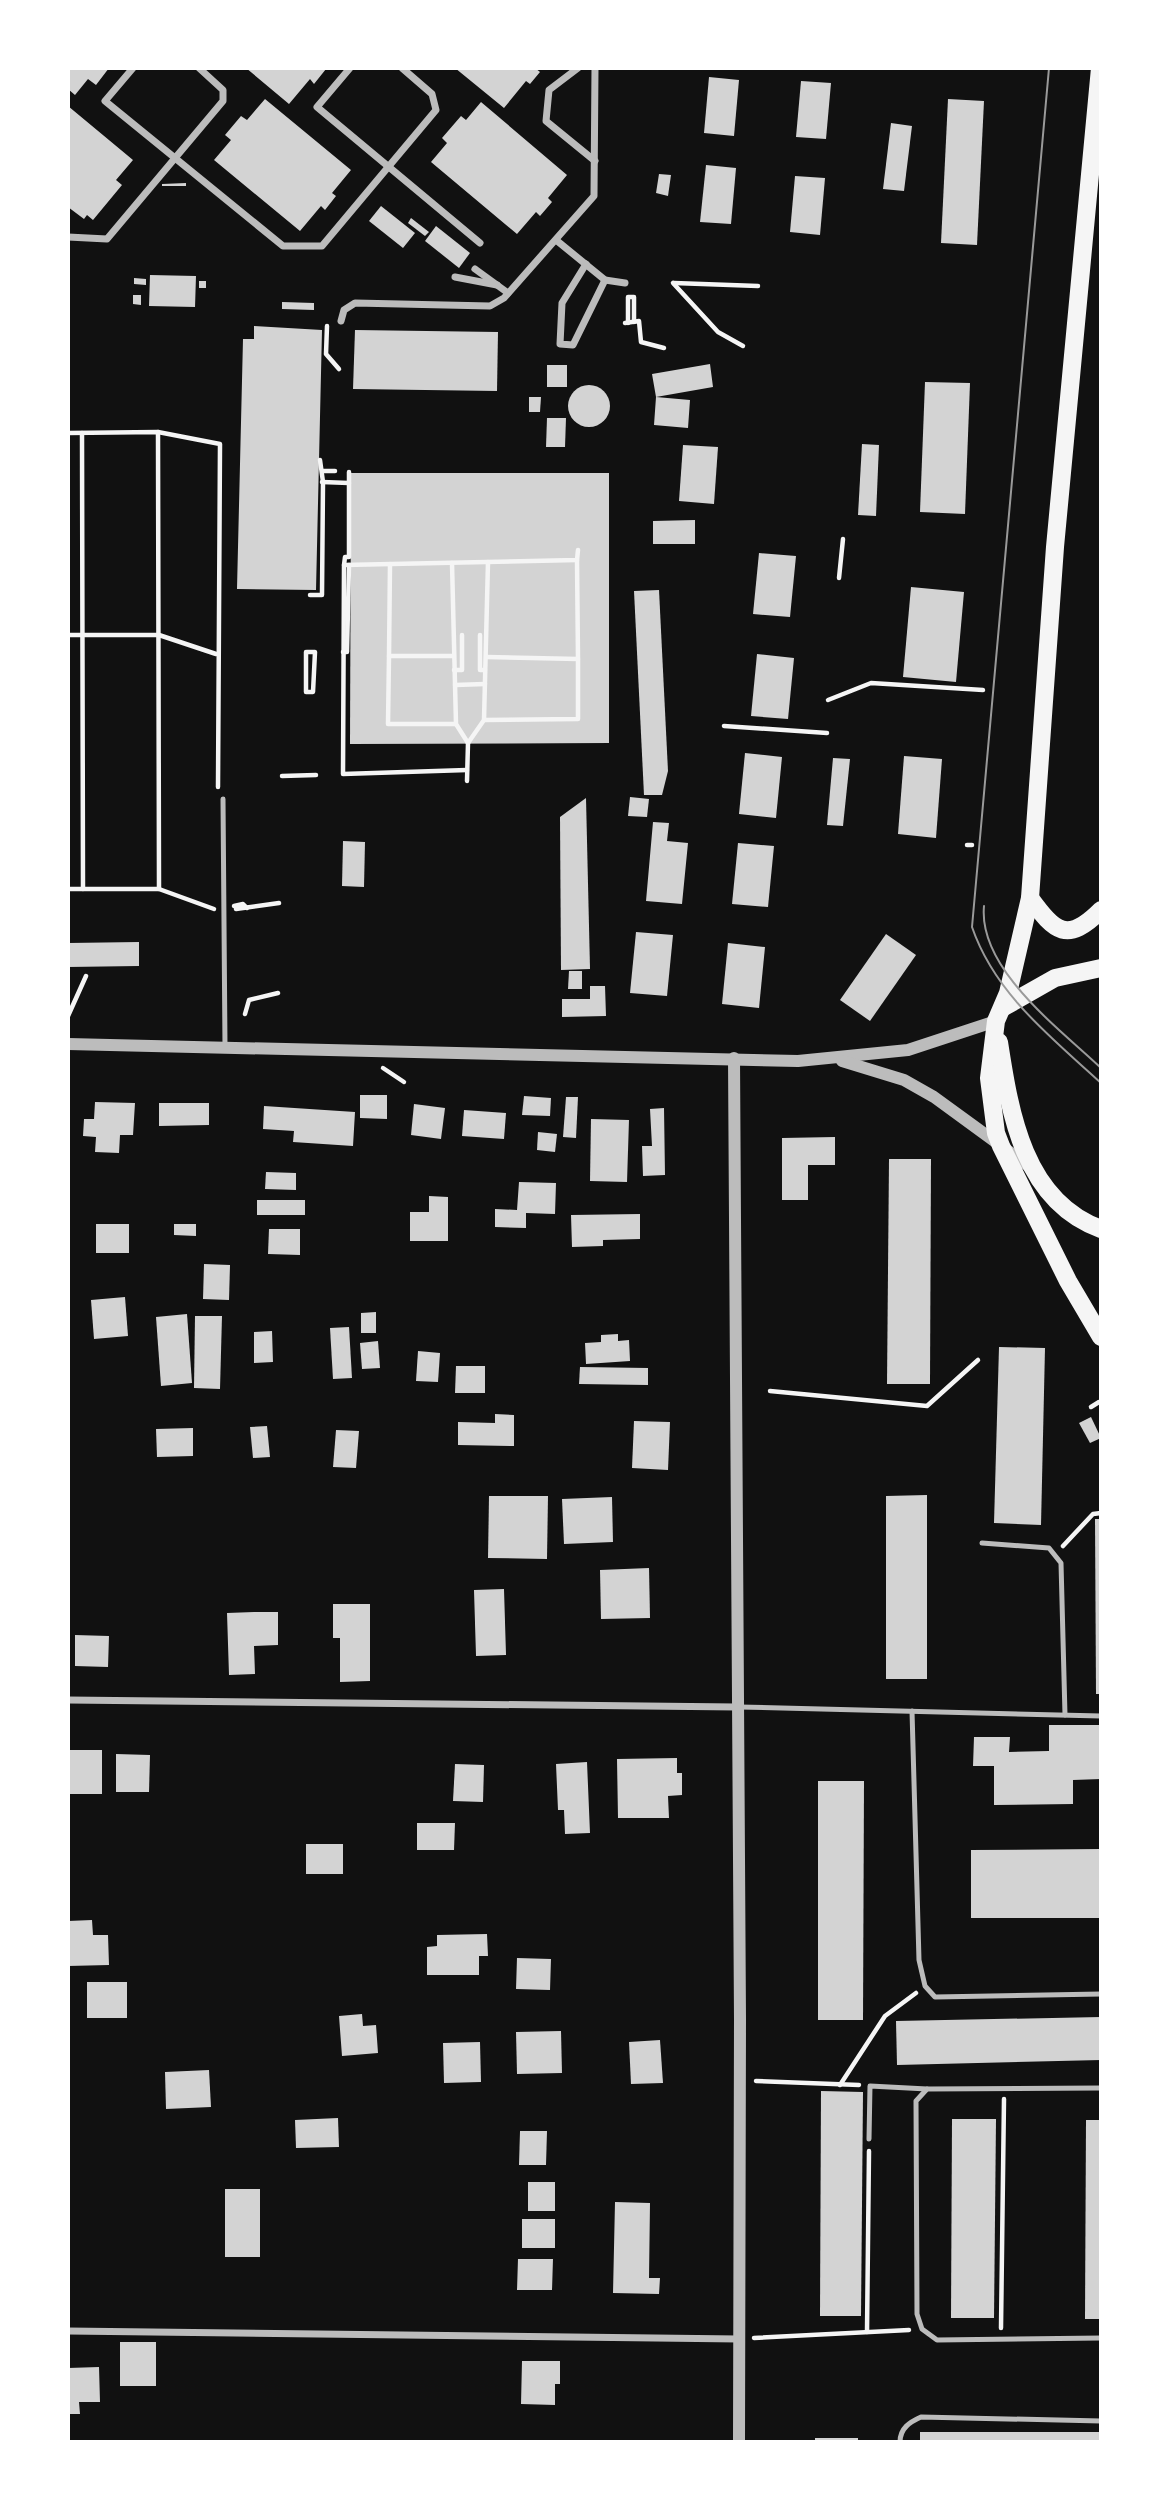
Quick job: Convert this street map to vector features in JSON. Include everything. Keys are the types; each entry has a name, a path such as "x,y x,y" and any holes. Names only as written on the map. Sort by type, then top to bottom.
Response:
{"main road":[{"path":"1100,68 1055,547 1030,898 1000,1014 989,1078 996,1133 1052,1250 1101,1337"},
{"path":"1030,898 1049,925 1063,931 1075,930 1086,924 1101,910"},
{"path":"1000,1014 1024,994 1055,978 1101,968"},
{"path":"1000,1014 1012,1111 1030,1167 1048,1193 1073,1215 1101,1229"}],"street":[{"path":"133,68 105,101 282,246 323,246 436,107 432,94 402,68"},
{"path":"68,237 107,239 224,96 223,90 199,68"},
{"path":"350,68 317,107 480,243"},
{"path":"578,68 549,90 546,121 595,161"},
{"path":"341,321 347,306 355,303 490,306 508,293 594,196 595,68"},
{"path":"556,240 605,279 625,283"},
{"path":"586,264 562,303 560,344 573,345 605,279"},
{"path":"475,269 508,293"},
{"path":"455,277 497,285"},
{"path":"68,1044 835,1059 908,1050 1000,1014"},
{"path":"734,1058 740,2080 738,2442"},
{"path":"835,1059 904,1080 934,1097 1030,1167"},
{"path":"68,1700 736,1707"},
{"path":"68,2331 739,2339"}],"lane":[{"path":"223,799 225,1046"},
{"path":"982,1543 1049,1548 1061,1563 1065,1715"},
{"path":"736,1707 1101,1716"},
{"path":"912,1711 919,1960 925,1986 935,1997 1101,1994"},
{"path":"869,2139 870,2086 927,2089 1101,2088"},
{"path":"927,2089 916,2101 917,2314 922,2329 937,2340 1101,2338"},
{"path":"900,2442 900,2434 909,2423 921,2417 1101,2421"}],"path":[{"path":"743,346 718,332 674,283 758,286"},
{"path":"628,297 634,297 629,322 628,297"},
{"path":"328,315 326,354 339,369"},
{"path":"629,322 639,321 641,342 664,348"},
{"path":"158,432 159,889"},
{"path":"68,433 158,432 227,444"},
{"path":"82,433 83,889"},
{"path":"218,789 220,444"},
{"path":"334,471 320,471 320,482 349,483"},
{"path":"349,472 349,557 345,557 347,565 343,652 343,774 467,770"},
{"path":"310,595 322,595 323,482"},
{"path":"839,578 842,539"},
{"path":"484,720 578,719 578,550"},
{"path":"347,565 578,560"},
{"path":"467,781 468,743 484,720 488,562"},
{"path":"452,563 456,724 468,743"},
{"path":"390,564 388,724 456,724"},
{"path":"68,635 159,635 216,654"},
{"path":"454,670 461,670 462,635"},
{"path":"480,635 480,670 485,670"},
{"path":"307,652 315,652 313,692 306,692 307,652"},
{"path":"389,656 454,656"},
{"path":"486,657 578,659"},
{"path":"828,700 871,683 984,690"},
{"path":"455,685 485,684"},
{"path":"724,726 827,733"},
{"path":"282,776 316,775"},
{"path":"68,889 159,889 211,909"},
{"path":"244,906 279,903"},
{"path":"68,1016 86,976"},
{"path":"244,1014 249,1000 278,993"},
{"path":"770,1391 927,1406 978,1360"},
{"path":"1091,1407 1099,1402"},
{"path":"1056,1554 1093,1514 1101,1513"},
{"path":"841,2085 885,2016 925,1986"},
{"path":"740,2080 870,2086"},
{"path":"1001,2339 1004,2088"},
{"path":"867,2332 869,2139"},
{"path":"739,2339 922,2329"}],"building":[{"path":"68,68 109,68 96,85 88,79 75,95 68,89"},
{"path":"246,68 326,69 314,84 310,79 289,104"},
{"path":"455,68 535,68 540,72 530,84 526,81 504,108"},
{"path":"709,77 739,80 734,136 704,133"},
{"path":"801,81 831,83 826,139 796,137"},
{"path":"265,99 351,170 332,193 336,196 325,210 321,206 300,231 214,160 231,140 225,135 241,116 247,120"},
{"path":"948,99 984,101 977,245 941,243"},
{"path":"481,102 567,175 548,198 552,202 540,216 536,212 517,234 431,162 447,143 442,138 461,116 466,120"},
{"path":"68,106 133,160 116,180 122,185 93,220 87,215 84,219 68,207"},
{"path":"891,123 912,126 904,191 883,189"},
{"path":"706,165 736,168 731,224 700,222"},
{"path":"659,174 671,175 668,196 656,193"},
{"path":"795,176 825,178 820,235 790,232"},
{"path":"186,183 186,186 162,186 162,184"},
{"path":"381,206 415,233 403,248 369,221"},
{"path":"411,218 429,232 425,236 408,223"},
{"path":"436,226 470,253 459,268 425,241"},
{"path":"150,275 196,276 195,307 149,306"},
{"path":"134,278 146,279 146,285 134,284"},
{"path":"199,281 206,281 206,288 199,288"},
{"path":"133,295 141,295 141,305 133,304"},
{"path":"282,302 314,303 314,310 282,309"},
{"path":"254,326 322,330 316,590 237,589 243,339 254,339"},
{"path":"355,330 498,332 497,391 353,389"},
{"path":"710,364 713,387 656,397 652,374"},
{"path":"547,365 567,365 567,387 547,387"},
{"path":"925,382 970,383 965,514 920,512"},
{"path":"589,385 604,391 610,406 604,421 589,427 574,421 568,406 574,391"},
{"path":"529,397 541,397 540,412 529,412"},
{"path":"656,397 690,400 688,428 654,425"},
{"path":"547,418 566,418 565,447 546,447"},
{"path":"862,444 879,445 876,516 858,515"},
{"path":"683,445 718,447 714,504 679,501"},
{"path":"351,473 609,473 609,743 350,744"},
{"path":"695,520 695,544 653,544 653,521"},
{"path":"759,553 796,556 790,617 753,614"},
{"path":"911,587 964,592 956,682 903,677"},
{"path":"659,590 668,771 662,795 644,795 634,591"},
{"path":"757,654 794,658 788,719 751,716"},
{"path":"745,753 782,757 776,818 739,814"},
{"path":"904,756 942,759 936,838 898,834"},
{"path":"833,758 850,759 843,826 827,825"},
{"path":"630,797 649,799 647,817 628,816"},
{"path":"586,798 590,969 561,970 560,817"},
{"path":"653,822 669,823 667,841 688,843 682,904 646,901"},
{"path":"343,841 365,842 364,887 342,886"},
{"path":"738,843 774,846 768,907 732,904"},
{"path":"636,932 673,935 667,996 630,993"},
{"path":"886,934 916,955 870,1021 840,1000"},
{"path":"139,942 139,966 68,967 68,943"},
{"path":"728,943 765,947 759,1008 722,1004"},
{"path":"569,971 582,971 582,989 568,989"},
{"path":"590,986 605,986 606,1016 562,1017 562,999 590,999"},
{"path":"360,1095 387,1095 387,1119 360,1118"},
{"path":"524,1096 551,1098 550,1116 522,1115"},
{"path":"566,1097 578,1097 576,1138 563,1137"},
{"path":"95,1102 135,1103 133,1135 120,1135 119,1153 95,1152 96,1137 83,1136 84,1119 94,1119"},
{"path":"159,1103 209,1103 209,1125 159,1126"},
{"path":"414,1104 445,1108 441,1139 411,1135"},
{"path":"264,1106 355,1112 353,1146 293,1142 294,1131 263,1129"},
{"path":"664,1108 665,1175 643,1176 642,1146 652,1146 650,1109"},
{"path":"464,1110 506,1113 504,1139 462,1136"},
{"path":"591,1119 629,1120 627,1182 590,1181"},
{"path":"538,1132 557,1134 555,1152 537,1150"},
{"path":"835,1137 835,1165 808,1165 808,1200 782,1200 782,1138"},
{"path":"889,1159 931,1159 930,1384 887,1384"},
{"path":"266,1172 296,1173 296,1190 265,1189"},
{"path":"519,1182 556,1183 555,1214 526,1213 526,1228 495,1227 495,1209 517,1210"},
{"path":"429,1196 448,1197 448,1241 410,1241 410,1212 429,1212"},
{"path":"257,1200 305,1200 305,1215 257,1215"},
{"path":"640,1214 640,1239 603,1240 603,1246 572,1247 571,1215"},
{"path":"96,1224 129,1224 129,1253 96,1253"},
{"path":"174,1224 196,1224 196,1236 174,1235"},
{"path":"269,1229 300,1229 300,1255 268,1254"},
{"path":"204,1264 230,1265 229,1300 203,1299"},
{"path":"125,1297 128,1336 94,1339 91,1300"},
{"path":"376,1312 376,1333 361,1333 361,1313"},
{"path":"187,1314 192,1383 161,1386 156,1317"},
{"path":"195,1316 222,1316 220,1389 194,1388"},
{"path":"349,1327 352,1378 333,1379 330,1328"},
{"path":"272,1331 273,1362 254,1363 254,1332"},
{"path":"618,1334 618,1341 629,1340 630,1361 586,1364 585,1343 601,1342 601,1335"},
{"path":"378,1341 380,1368 362,1369 360,1343"},
{"path":"999,1347 1045,1348 1041,1525 994,1523"},
{"path":"418,1351 440,1353 438,1382 416,1381"},
{"path":"456,1366 485,1366 485,1393 455,1393"},
{"path":"580,1367 648,1368 648,1385 579,1384"},
{"path":"495,1414 514,1415 514,1446 458,1445 458,1422 495,1423"},
{"path":"1091,1417 1101,1438 1090,1443 1079,1423"},
{"path":"634,1421 670,1422 668,1470 632,1468"},
{"path":"267,1426 270,1457 253,1458 250,1427"},
{"path":"193,1428 193,1456 157,1457 156,1429"},
{"path":"336,1430 359,1431 356,1468 333,1467"},
{"path":"927,1495 927,1679 886,1679 886,1496"},
{"path":"489,1496 548,1496 547,1559 488,1558"},
{"path":"612,1497 613,1542 564,1544 562,1499"},
{"path":"1095,1519 1101,1519 1101,1694 1096,1694"},
{"path":"649,1568 650,1618 601,1619 600,1570"},
{"path":"504,1589 506,1655 476,1656 474,1590"},
{"path":"333,1604 370,1604 370,1681 340,1682 340,1638 333,1638"},
{"path":"278,1612 278,1645 254,1646 255,1674 229,1675 227,1613"},
{"path":"75,1635 109,1636 108,1667 75,1666"},
{"path":"1049,1725 1101,1725 1101,1779 1073,1780 1073,1804 994,1805 994,1766 973,1766 974,1737 1010,1737 1009,1752 1049,1751"},
{"path":"68,1750 102,1750 102,1794 68,1794"},
{"path":"116,1754 150,1755 149,1792 116,1792"},
{"path":"677,1758 677,1773 682,1773 682,1795 668,1796 669,1818 618,1818 617,1759"},
{"path":"587,1762 590,1833 565,1834 564,1810 558,1810 556,1764"},
{"path":"455,1764 484,1765 483,1802 453,1801"},
{"path":"818,1781 864,1781 863,2020 818,2020"},
{"path":"417,1823 455,1823 454,1850 417,1850"},
{"path":"306,1844 343,1844 343,1874 306,1874"},
{"path":"1101,1849 1101,1918 971,1918 971,1850"},
{"path":"92,1920 93,1935 108,1935 109,1965 68,1966 68,1921"},
{"path":"487,1934 488,1956 479,1956 479,1975 427,1975 427,1947 437,1946 437,1935"},
{"path":"517,1958 551,1959 550,1990 516,1989"},
{"path":"87,1982 127,1982 127,2018 87,2018"},
{"path":"362,2014 363,2026 376,2025 378,2053 342,2056 339,2016"},
{"path":"1101,2017 1101,2060 897,2065 896,2021"},
{"path":"561,2031 562,2073 517,2074 516,2032"},
{"path":"660,2040 663,2083 631,2084 629,2042"},
{"path":"480,2042 481,2082 444,2083 443,2043"},
{"path":"209,2070 211,2107 166,2109 165,2072"},
{"path":"821,2091 863,2092 861,2316 820,2316"},
{"path":"338,2118 339,2147 296,2148 295,2120"},
{"path":"952,2119 996,2119 994,2318 951,2318"},
{"path":"1086,2120 1101,2120 1101,2319 1085,2319"},
{"path":"520,2131 547,2131 546,2165 519,2165"},
{"path":"528,2182 555,2182 555,2211 528,2211"},
{"path":"225,2189 260,2189 260,2257 225,2257"},
{"path":"615,2202 650,2203 649,2278 660,2278 659,2294 613,2293"},
{"path":"522,2219 555,2219 555,2248 522,2248"},
{"path":"518,2259 553,2259 552,2290 517,2290"},
{"path":"120,2342 156,2342 156,2386 120,2386"},
{"path":"522,2361 560,2361 560,2384 555,2384 555,2405 521,2404"},
{"path":"99,2367 100,2402 79,2402 80,2414 68,2414 68,2368"},
{"path":"920,2432 1101,2432 1101,2442 920,2442"},
{"path":"815,2438 858,2438 858,2442 815,2442"}],"tram line":[{"path":"1049,68 972,927 982,951 1010,994 1044,1031 1101,1083"},
{"path":"984,906 986,929 994,952 1008,975 1044,1016 1101,1068"}]}
